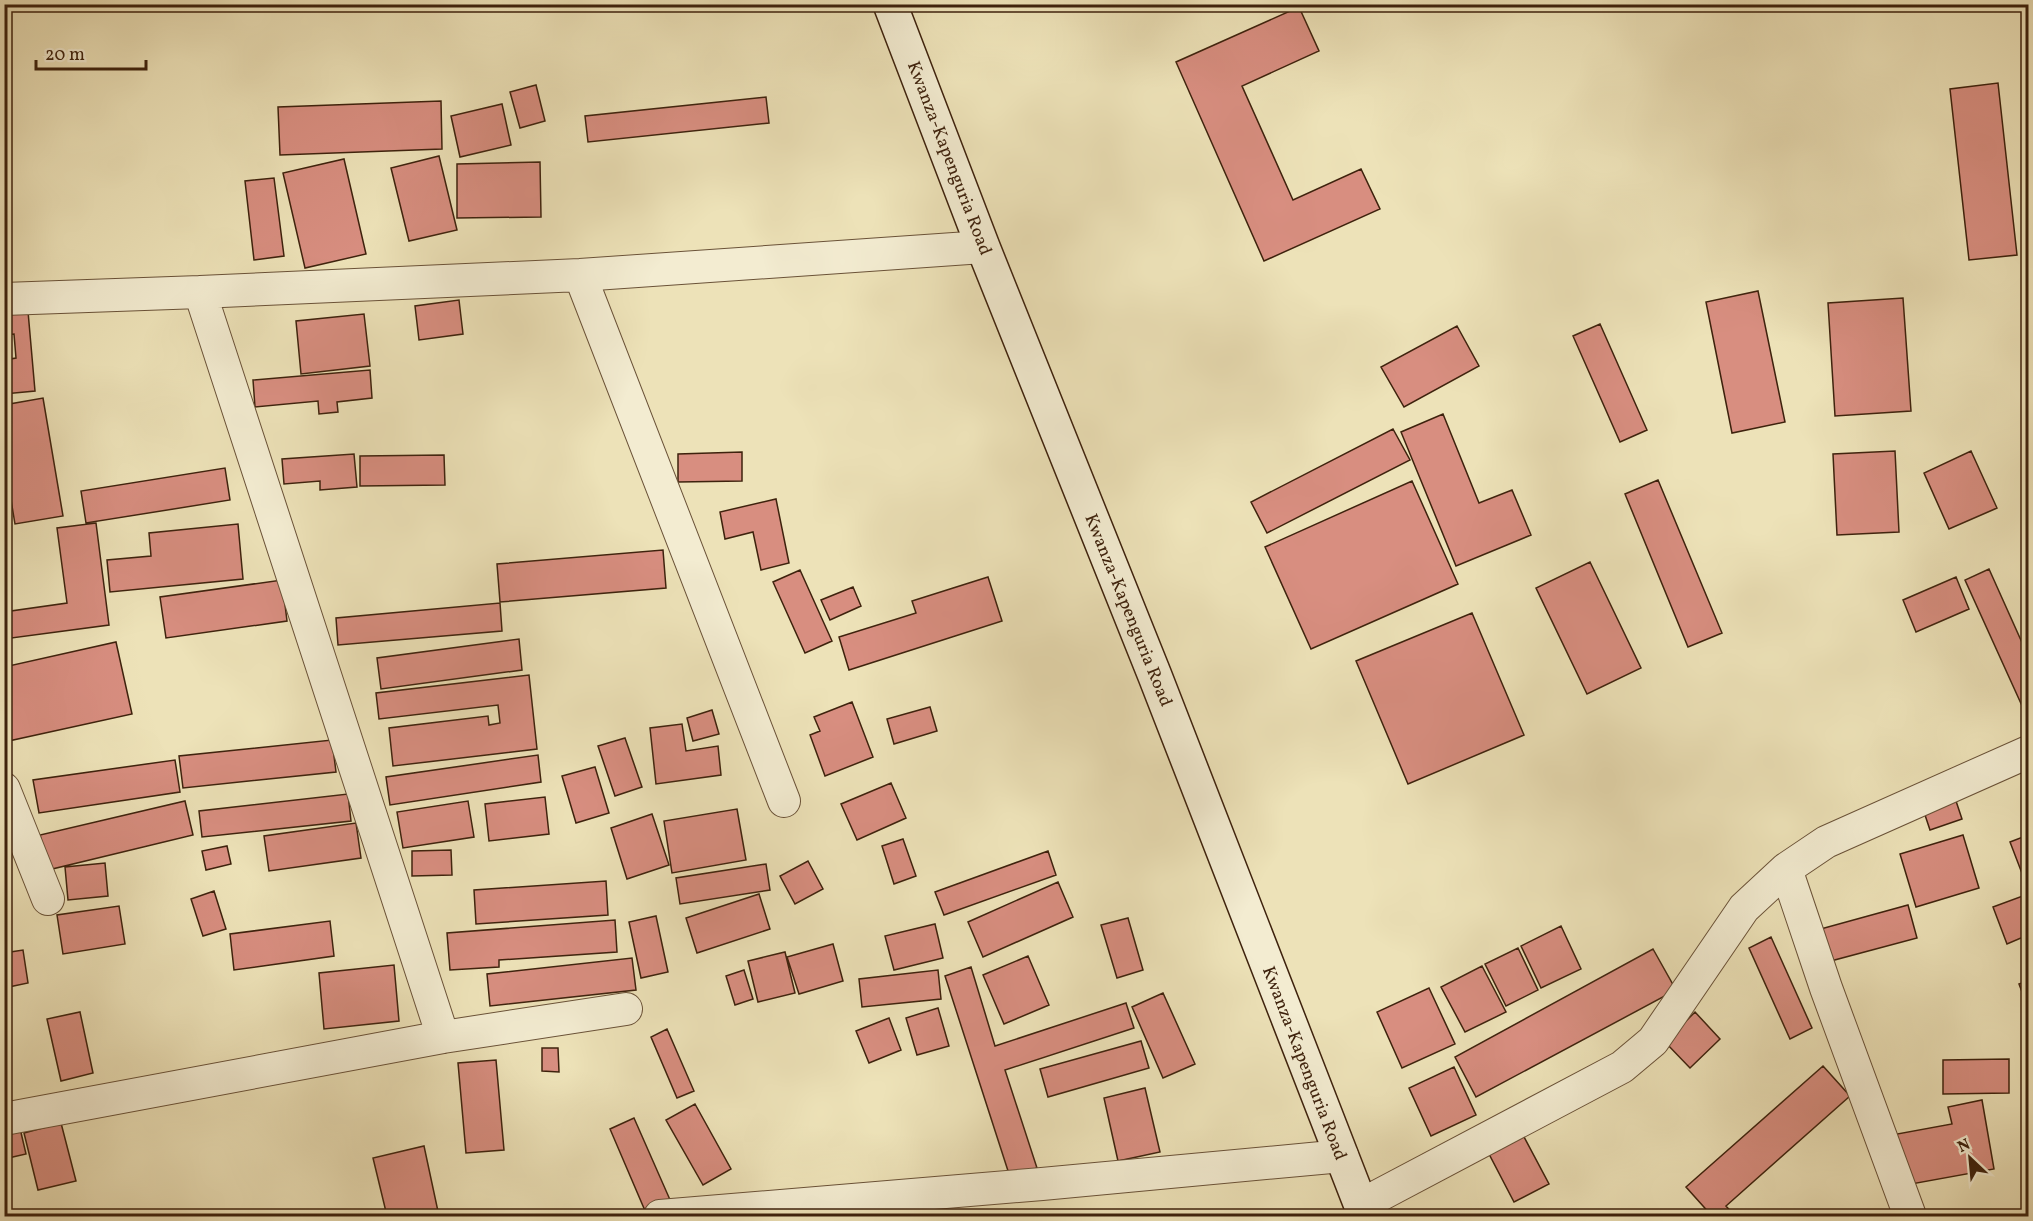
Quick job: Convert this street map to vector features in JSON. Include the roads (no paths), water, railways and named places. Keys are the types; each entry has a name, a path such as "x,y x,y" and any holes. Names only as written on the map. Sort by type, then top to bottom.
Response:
{"street":[{"name":"Kwanza-Kapenguria Road","path":"890,4 983,247 1151,665 1363,1211"},
{"path":"4,299 580,275 983,247"},
{"path":"580,275 784,801"},
{"path":"200,292 443,1037"},
{"path":"1363,1211 1622,1067 1653,1041 1744,908 1786,869 1826,842 2028,752"},
{"path":"4,789 48,899"},
{"path":"1786,869 1830,999 1910,1216"},
{"path":"4,1119 443,1037 626,1009"},
{"path":"660,1216 1342,1156"}]}
